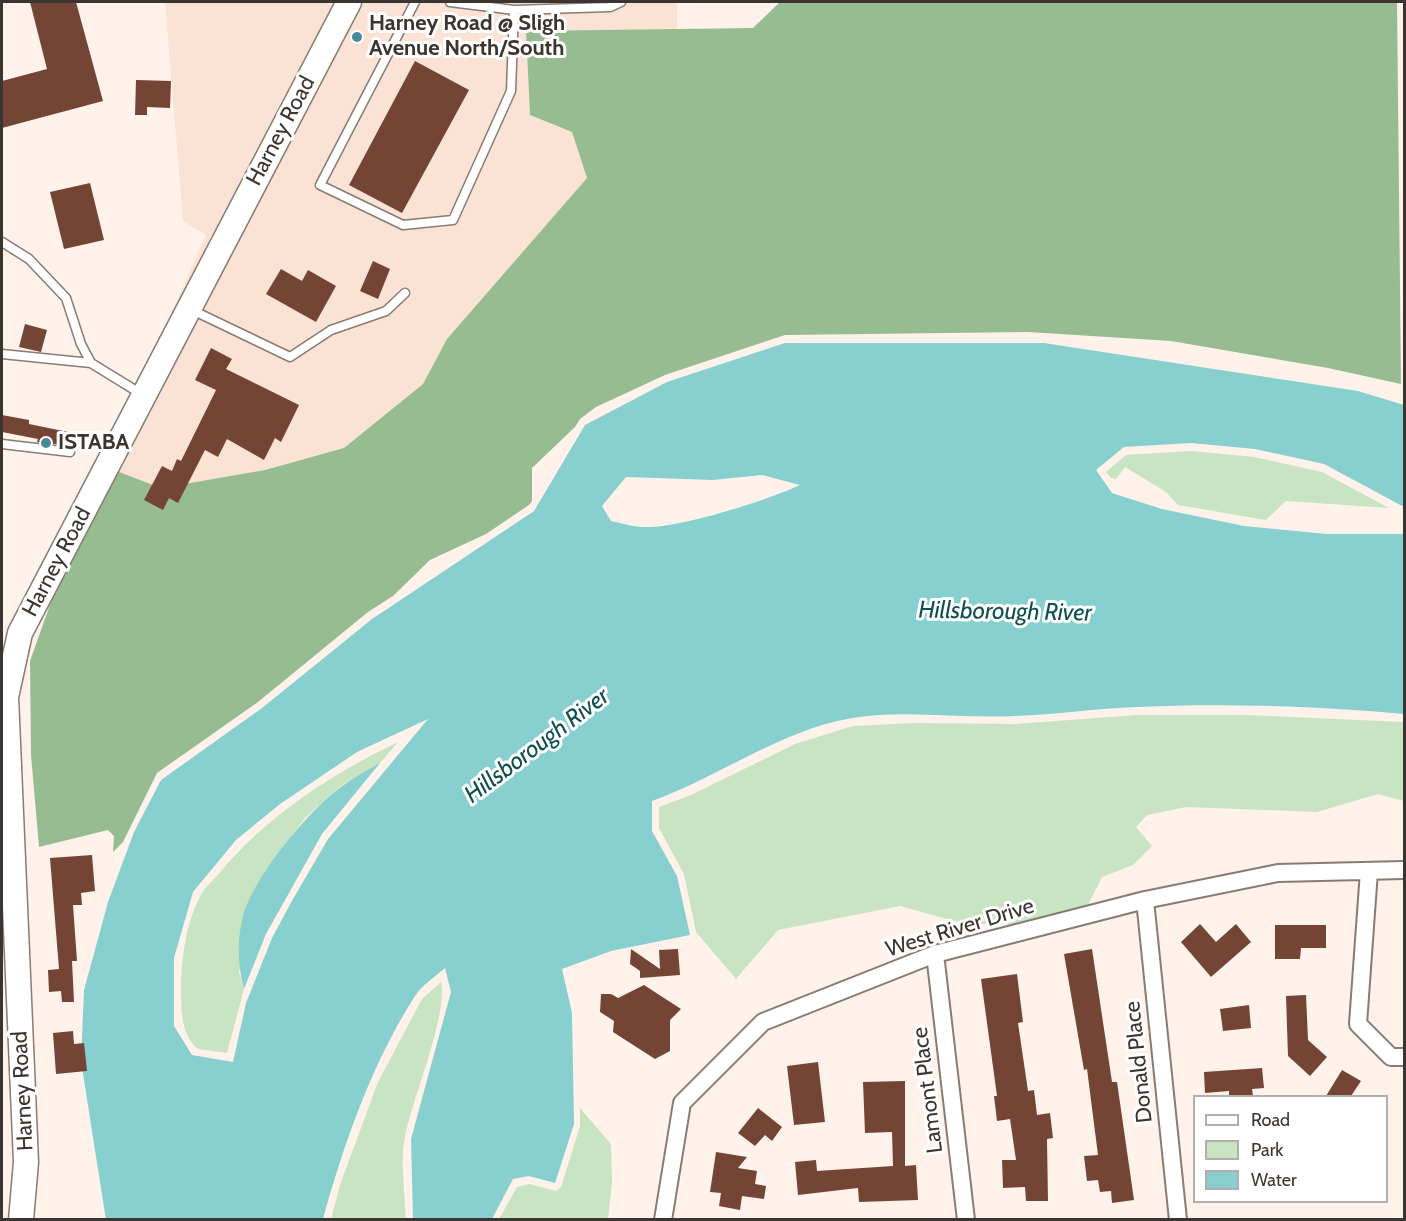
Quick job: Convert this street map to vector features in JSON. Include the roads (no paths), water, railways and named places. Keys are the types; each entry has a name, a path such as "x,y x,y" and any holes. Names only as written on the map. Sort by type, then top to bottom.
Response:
{"street":[{"name":"Harney Road","path":"21,1220 26,1162 6,805 6,697 20,633 349,2"},
{"name":"West River Drive","path":"663,1220 682,1103 763,1022 935,954 1145,900 1278,873 1404,870"},
{"path":"1369,871 1358,1024 1391,1057 1404,1057"},
{"name":"Donald Place","path":"1145,900 1178,1220"},
{"name":"Lamont Place","path":"935,954 966,1220"}],"lane":[{"path":"415,2 320,185 403,225 453,220 511,92 514,10"},
{"path":"450,2 514,10 610,7 621,2"},
{"path":"2,242 29,259 66,297 81,344 91,363"},
{"path":"189,308 290,357 331,330 386,310 405,293"},
{"path":"2,354 91,363 143,396"},
{"path":"2,444 70,452"}],"water":[{"name":"Hillsborough River","path":"785,343 1044,343 1358,391 1404,405 1404,507 1324,464 1255,449 1191,443 1124,447 1096,470 1112,493 1162,509 1244,526 1327,534 1404,534 1404,714 1304,707 1204,705 1015,716 893,714 852,718 800,733 652,801 652,831 677,876 690,935 611,951 562,969 572,1013 574,1124 555,1183 529,1176 513,1179 492,1219 413,1219 411,1139 451,992 445,968 418,992 385,1048 350,1133 323,1219 106,1220 81,1061 84,990 108,902 134,832 161,780 262,708 372,619 534,511 585,425 667,382","holes":["762,475 800,485 700,519 658,526 639,527 611,521 602,506 626,477 713,480","428,719 328,839 293,899 272,938 246,1003 233,1062 192,1055 174,1026 174,958 193,892 236,840 280,804 357,752"]},
{"path":"380,763 322,834 266,934 244,989 239,964 239,938 247,904 256,886 282,848 313,812 341,787"}],"place":[{"name":"Harney Road @ Sligh Avenue North/South","path":"357,37"},
{"name":"ISTABA","path":"46,443"}]}
